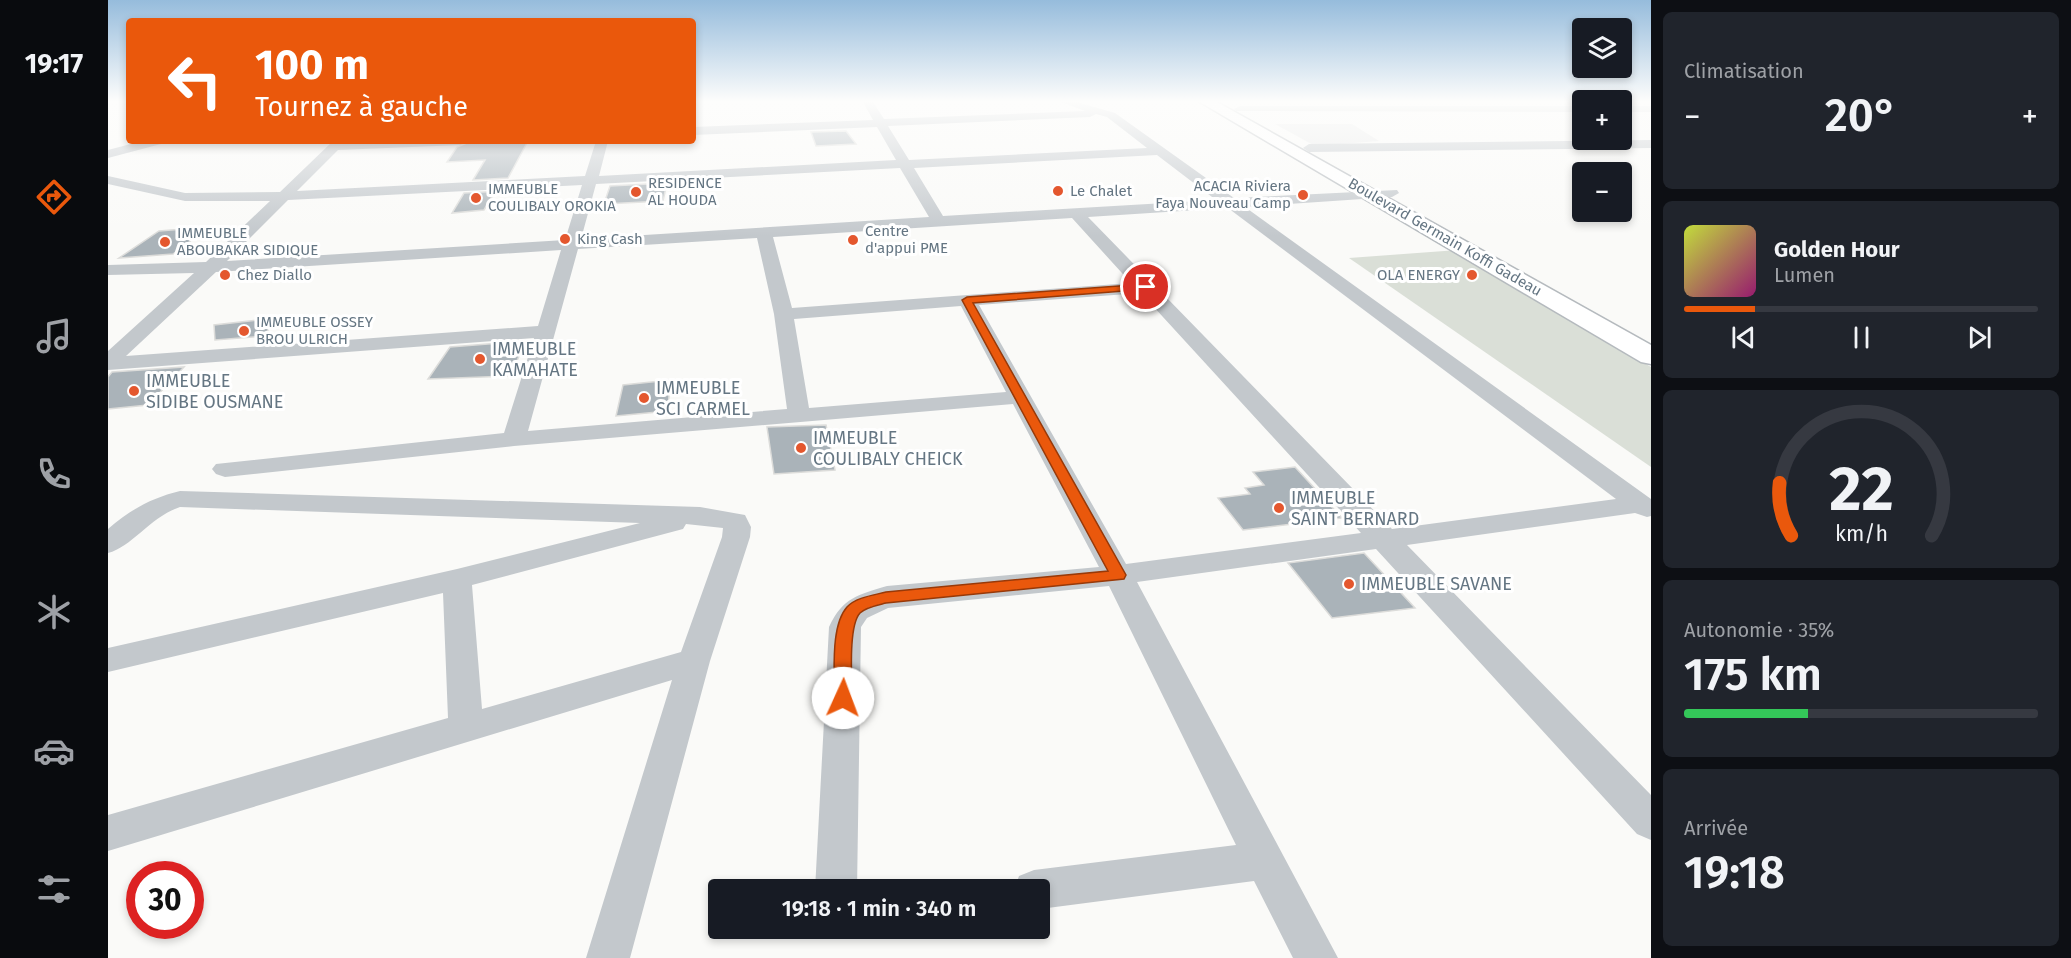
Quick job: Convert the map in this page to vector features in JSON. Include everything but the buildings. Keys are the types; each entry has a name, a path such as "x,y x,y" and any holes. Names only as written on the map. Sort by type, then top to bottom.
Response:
{"main road":[{"name":"Boulevard Germain Koffi Gadeau","path":"1292,147 1651,339"},
{"name":"Boulevard Germain Koffi Gadeau","path":"1309,148 1651,356"}],"street":[{"path":"108,154 135,147"},
{"path":"108,363 211,267 333,147"},
{"path":"514,439 600,147"},
{"path":"895,147 939,222"},
{"path":"1153,147 1646,508"},
{"path":"1309,148 1420,147"},
{"path":"108,180 173,196 195,198 284,196 1159,151"},
{"path":"108,270 211,267 1382,194"},
{"path":"1076,213 1651,822"},
{"path":"764,233 784,314 799,414"},
{"path":"784,314 1146,287"},
{"path":"967,300 1118,575 1316,958"},
{"path":"108,363 545,331"},
{"path":"225,469 514,439 1021,397"},
{"path":"108,544 140,516 158,505 180,499 700,516 731,519 737,527 603,956"},
{"path":"836,879 845,627 854,610 866,603 886,597 1118,575 1646,508"},
{"path":"108,660 457,579 700,516"},
{"path":"457,579 466,726"},
{"path":"108,833 466,726 694,661"},
{"path":"1050,888 1265,861"}],"shaded area":[{"path":"1458,250 1651,367 1651,467 1349,258"}],"place":[{"name":"Le Chalet","path":"1058,191"},
{"name":"RESIDENCE AL HOUDA","path":"636,192"},
{"name":"ACACIA Riviera Faya Nouveau Camp","path":"1303,195"},
{"name":"IMMEUBLE COULIBALY OROKIA","path":"476,198"},
{"name":"King Cash","path":"565,239"},
{"name":"Centre d'appui PME","path":"853,240"},
{"name":"IMMEUBLE ABOUBAKAR SIDIQUE","path":"165,242"},
{"name":"Chez Diallo","path":"225,275"},
{"name":"OLA ENERGY","path":"1472,275"},
{"name":"IMMEUBLE OSSEY BROU ULRICH","path":"244,331"},
{"name":"IMMEUBLE KAMAHATE","path":"480,359"},
{"name":"IMMEUBLE SIDIBE OUSMANE","path":"134,391"},
{"name":"IMMEUBLE SCI CARMEL","path":"644,398"},
{"name":"IMMEUBLE COULIBALY CHEICK","path":"801,448"},
{"name":"IMMEUBLE SAINT BERNARD","path":"1279,508"},
{"name":"IMMEUBLE SAVANE","path":"1349,584"}],"route":[{"path":"843,698 845,627 854,610 866,603 886,597 1118,575 967,300 1146,287"}]}
